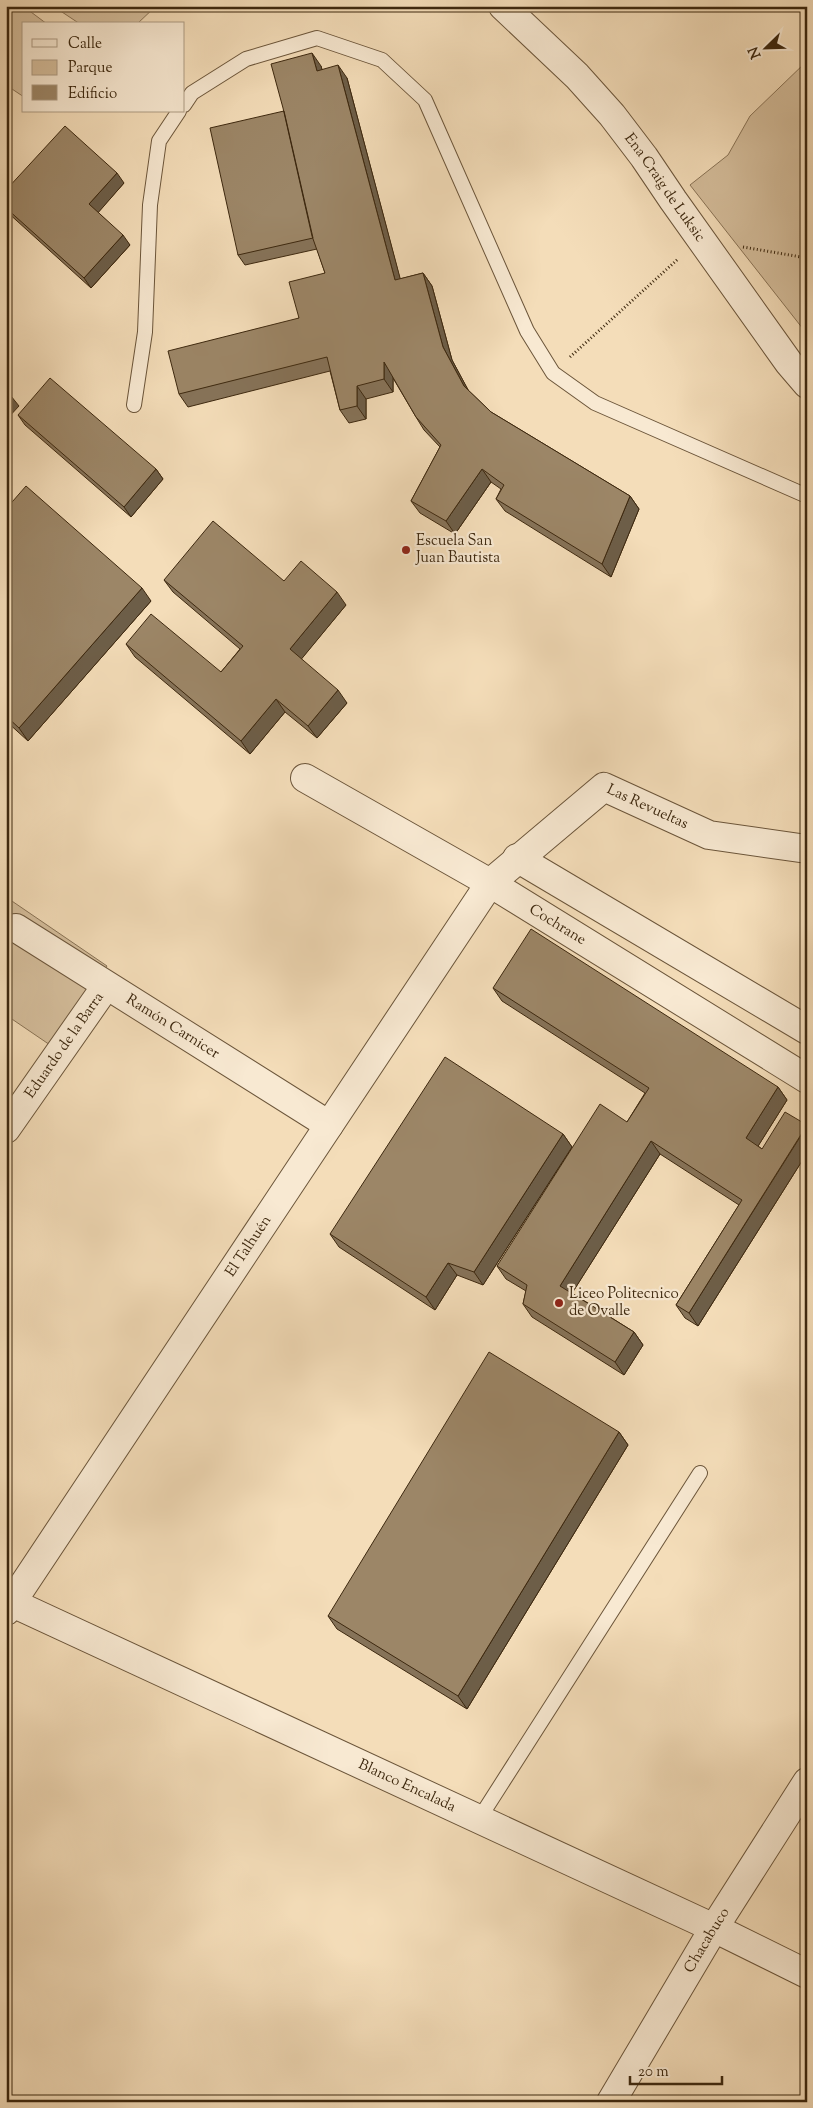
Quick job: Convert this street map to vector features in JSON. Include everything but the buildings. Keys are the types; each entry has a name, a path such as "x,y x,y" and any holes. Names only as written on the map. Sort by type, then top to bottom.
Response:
{"street":[{"name":"Ena Craig de Luksic","path":"503,6 577,76 612,115 644,157 789,363 807,384"},
{"name":"Cochrane","path":"305,778 490,883 807,1079"},
{"name":"Las Revueltas","path":"490,883 604,787 709,835 807,849"},
{"path":"518,858 803,1021"},
{"name":"El Talhuén","path":"8,1605 490,883"},
{"name":"Ramón Carnicer","path":"16,928 329,1125"},
{"name":"Eduardo de la Barra","path":"6,1129 106,986"},
{"name":"Blanco Encalada","path":"8,1605 479,1819 714,1928 807,1974"},
{"name":"Chacabuco","path":"611,2102 714,1928 807,1782"}],"lane":[{"path":"185,104 192,93 246,59 318,38 382,60 425,100 527,331 552,373 595,403 807,496"},
{"path":"134,405 145,332 150,205 159,141 179,112"},
{"path":"479,1819 700,1474"}],"path":[{"path":"552,373 701,239 807,258"}],"green space":[{"path":"6,6 23,6 44,22 22,22 22,96 6,85"},
{"path":"53,6 156,6 139,22 77,22"},
{"path":"807,61 807,334 690,185 728,155 750,116"},
{"path":"6,897 107,966 53,1047 6,1015"}],"place":[{"name":"Escuela San Juan Bautista","path":"406,550"},
{"name":"Liceo Politecnico de Ovalle","path":"559,1303"}]}
